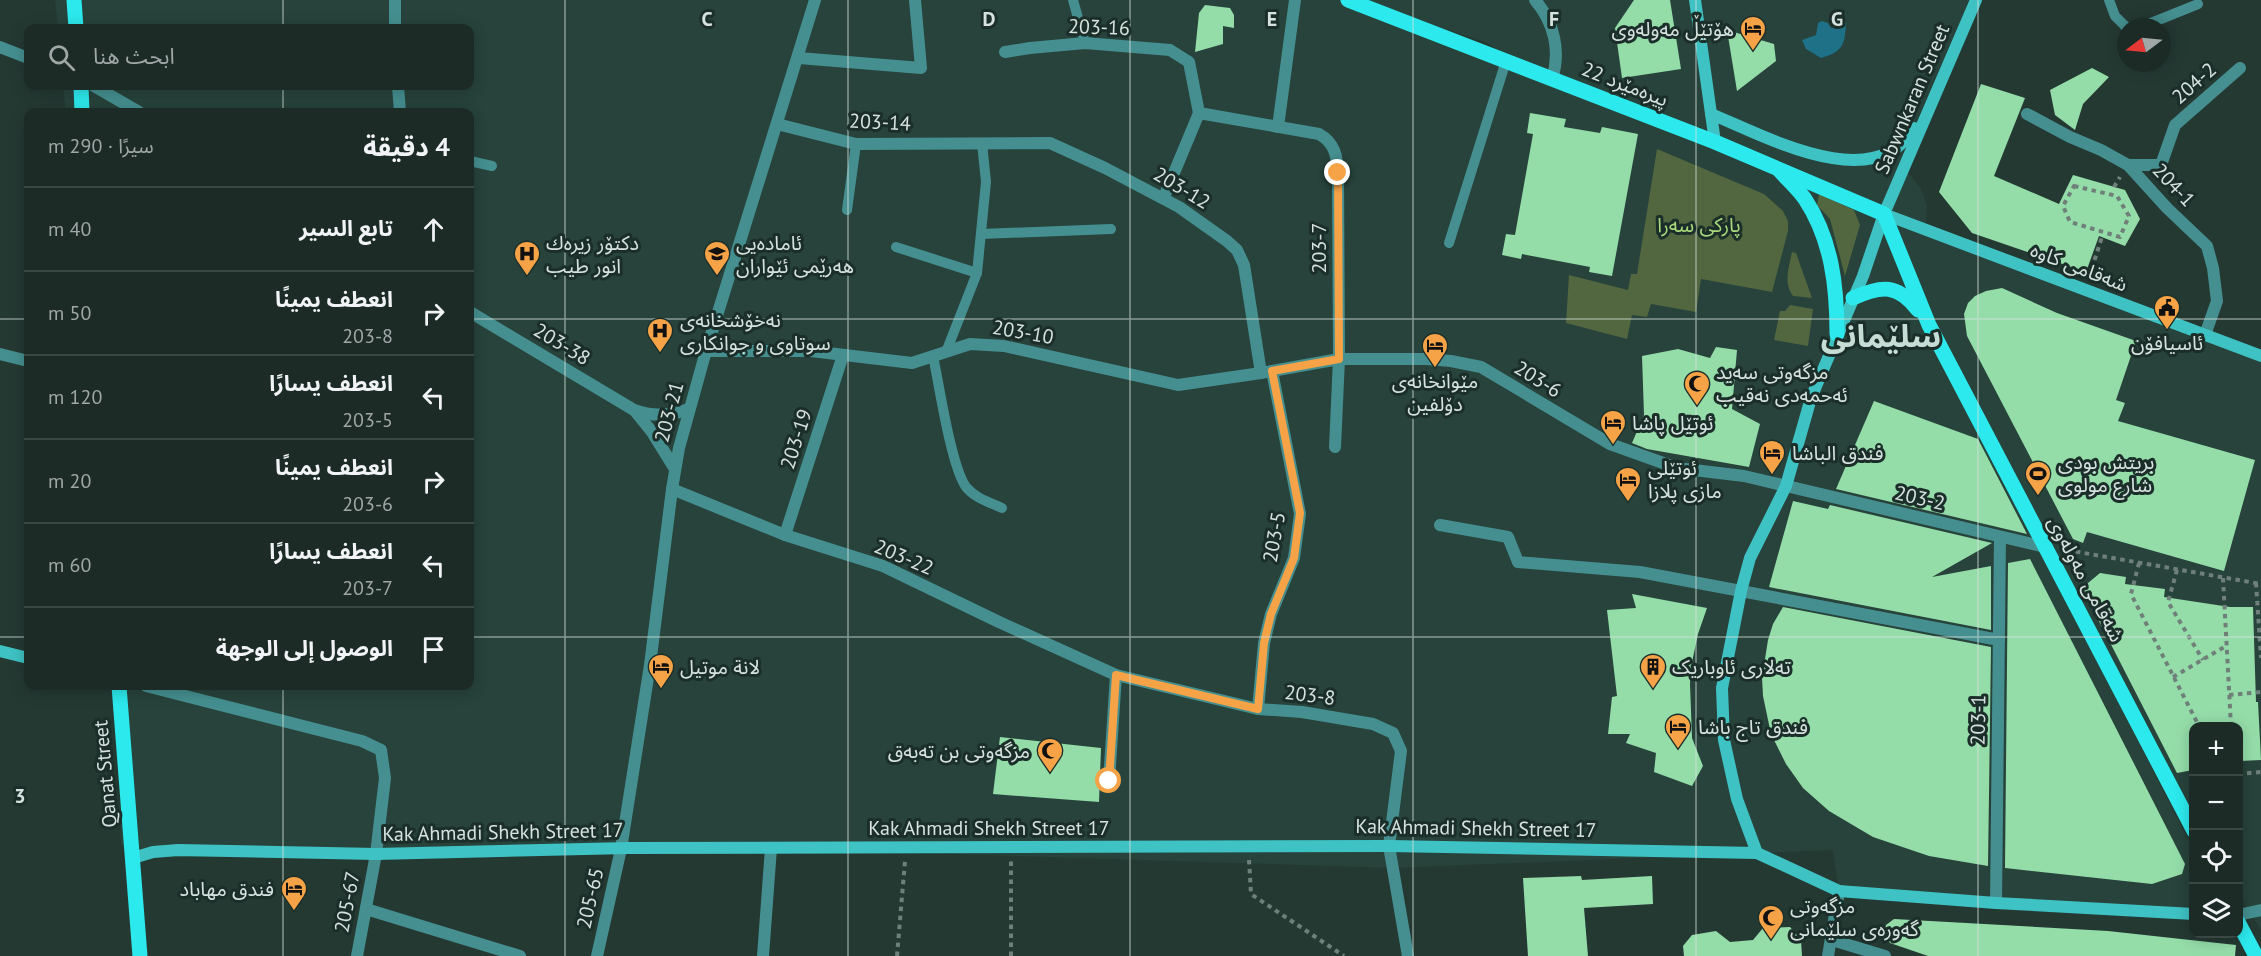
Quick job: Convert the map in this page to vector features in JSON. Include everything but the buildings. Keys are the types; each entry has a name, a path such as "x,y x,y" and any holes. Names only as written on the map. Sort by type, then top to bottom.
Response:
{"main road":[{"path":"74,0 76,24"},
{"name":"22 پیرەمێرد","path":"1348,0 1715,142 1884,214"},
{"path":"1695,0 1715,142"},
{"name":"Sabwnkaran Street","path":"1757,853 1737,799 1724,740 1722,688 1741,591 1750,558 1786,486 1811,398 1853,298 1884,214 1976,0"},
{"path":"1711,114 1810,154 1847,160 1879,158 1905,142 1943,77"},
{"path":"81,90 82,108"},
{"path":"1776,167 1804,198 1817,221 1824,240 1833,273 1837,334"},
{"name":"شەقامی کاوە","path":"1884,214 2261,356"},
{"name":"شەقامی مەولەوی","path":"1884,214 1929,325 2192,830"},
{"path":"1853,298 1867,292 1892,289 1906,296 1929,325"},
{"path":"0,651 24,657"},
{"name":"Qanat Street","path":"119,690 140,956"},
{"name":"Kak Ahmadi Shekh Street 17","path":"133,858 153,852 178,850 376,854 621,849 1011,847 1389,846 1757,853 1839,891"},
{"path":"1839,891 1995,903 2189,914"},
{"path":"2243,931 2256,956"}],"street":[{"path":"395,0 395,24"},
{"name":"203-21","path":"621,849 654,633 675,469 706,351 799,58 815,0"},
{"path":"799,58 921,68 915,0"},
{"path":"1164,197 1199,113 1278,127 1295,0"},
{"path":"1535,0 1544,10 1556,40 1555,69 1552,79"},
{"name":"203-16","path":"1005,52 1085,43 1170,50 1189,62 1199,113"},
{"path":"0,47 24,56"},
{"name":"204-2","path":"2128,165 2162,165 2175,125 2241,68"},
{"path":"101,90 132,108"},
{"path":"398,90 400,108"},
{"name":"204-1","path":"2027,114 2128,165 2207,246 2213,268 2217,301 2205,335"},
{"name":"203-14","path":"777,124 856,144 982,142"},
{"name":"203-7","path":"1278,127 1319,134 1329,140 1337,159 1339,359 1335,447"},
{"name":"203-12","path":"982,142 1050,143 1164,197 1208,226 1237,250 1244,265 1267,372"},
{"name":"203-38","path":"474,314 634,410 656,415 679,413 689,409"},
{"name":"203-10","path":"706,351 811,351 912,363 970,344 1004,346 1179,385 1267,372"},
{"path":"0,354 24,360"},
{"name":"203-19","path":"785,535 843,355"},
{"name":"203-6","path":"1267,372 1339,359 1426,359 1481,367 1610,444 1677,468 1744,476 1786,486"},
{"name":"203-5","path":"1258,709 1264,643 1271,614 1294,558 1300,513 1267,372"},
{"name":"203-38","path":"634,410 652,432 675,469"},
{"name":"203-2","path":"1786,486 2045,547"},
{"name":"203-22","path":"672,489 785,535 884,566 1116,675"},
{"path":"1440,525 1508,537 1518,562 1640,572 1999,640"},
{"name":"203-1","path":"1995,903 2000,537"},
{"path":"1109,781 1116,675"},
{"name":"203-8","path":"1116,675 1258,709 1302,712 1373,724 1393,733 1401,751 1389,846"},
{"name":"205-67","path":"163,690 362,741 381,750 385,778 376,854 357,956"},
{"path":"1389,846 1408,956"},
{"path":"763,956 771,848"},
{"name":"205-65","path":"597,956 621,849"},
{"path":"1828,956 1839,891"},
{"path":"366,909 520,956"},
{"path":"2243,914 2261,910"},
{"path":"1832,940 1885,956"}],"lane":[{"path":"1073,0 1085,43"},
{"path":"2109,0 2118,18"},
{"path":"2161,18 2198,1"},
{"path":"1449,243 1506,61"},
{"path":"946,352 977,273 986,182 982,142"},
{"path":"847,210 856,144"},
{"path":"474,162 492,166"},
{"path":"981,234 1111,229"},
{"path":"896,247 977,273"},
{"path":"933,356 954,454 965,485 978,498 1002,508"}],"path":[{"path":"2074,186 2117,196 2129,216 2120,237 2102,234 2070,222 2063,206 2074,186"},
{"path":"2085,289 2102,234"},
{"path":"2045,547 2258,583 2261,658"},
{"path":"2139,563 2131,594 2197,722"},
{"path":"2177,570 2168,602 2203,660"},
{"path":"2223,578 2231,722"},
{"path":"2173,677 2226,646"},
{"path":"2229,694 2261,692"},
{"path":"2243,774 2261,772"},
{"path":"1011,847 1011,956"},
{"path":"1249,847 1251,894 1344,956"},
{"path":"897,956 906,848"}],"shaded area":[{"path":"55,0 1347,0 1496,49 1485,42 1357,0 1976,0 1903,170 1921,189 1927,206 1926,224 2261,356 2261,930 2243,901 2243,722 2189,722 2189,808 1909,291 2189,841 2189,910 1839,891 1833,850 1393,868 771,848 133,858 121,844 118,690 474,690 474,108 66,108 63,90 474,90 474,24 58,24"}],"green space":[{"name":"پارکی سەرا","path":"1657,149 1764,194 1783,211 1788,221 1788,231 1772,292 1701,279 1696,312 1651,304 1647,317 1632,315 1627,339 1566,323 1569,275 1628,290 1631,274 1637,274"},
{"path":"1819,194 1854,210 1860,225 1845,276 1830,219 1817,205"},
{"path":"1792,252 1796,253 1812,298 1793,296 1790,291 1788,275"},
{"path":"1790,305 1813,309 1808,346 1774,340 1780,311 1785,311"}],"water":[{"path":"1822,21 1828,23 1831,28 1846,22 1842,46 1829,56 1821,58 1806,49 1802,40 1816,35 1818,23"}],"place":[{"name":"هۆتێڵ مەولەوی","path":"1753,52"},
{"name":"دکتۆر زیرەك انور طیب","path":"527,277"},
{"name":"ئامادەیی ھەرێمی ئێواران","path":"717,277"},
{"name":"ئاسیافۆن","path":"2167,331"},
{"name":"نەخۆشخانەی سوتاوی و جوانکاری","path":"660,354"},
{"name":"مێوانخانەی دۆلفین","path":"1435,369"},
{"name":"مزگەوتی سەید ئەحمەدی نەقیب","path":"1697,407"},
{"name":"ئوتێل پاشا","path":"1613,446"},
{"name":"فندق الباشا","path":"1772,476"},
{"name":"بريتش بودى شارع مولوى","path":"2038,497"},
{"name":"ئوتێلی مازی پلازا","path":"1628,503"},
{"name":"لانة موتيل","path":"661,690"},
{"name":"تەلاری ئاوباریک","path":"1653,690"},
{"name":"فندق تاج باشا","path":"1678,750"},
{"name":"مزگەوتی بن تەبەق","path":"1050,774"},
{"name":"فندق مهاباد","path":"294,912"},
{"name":"مزگەوتی گەورەی سلێمانی","path":"1771,941"}],"district":[{"name":"سلێمانی","path":"1881,336"}],"route":[{"path":"1109,781 1116,675 1258,709 1264,643 1271,614 1294,558 1300,513 1272,371 1339,359 1338,173"}]}
